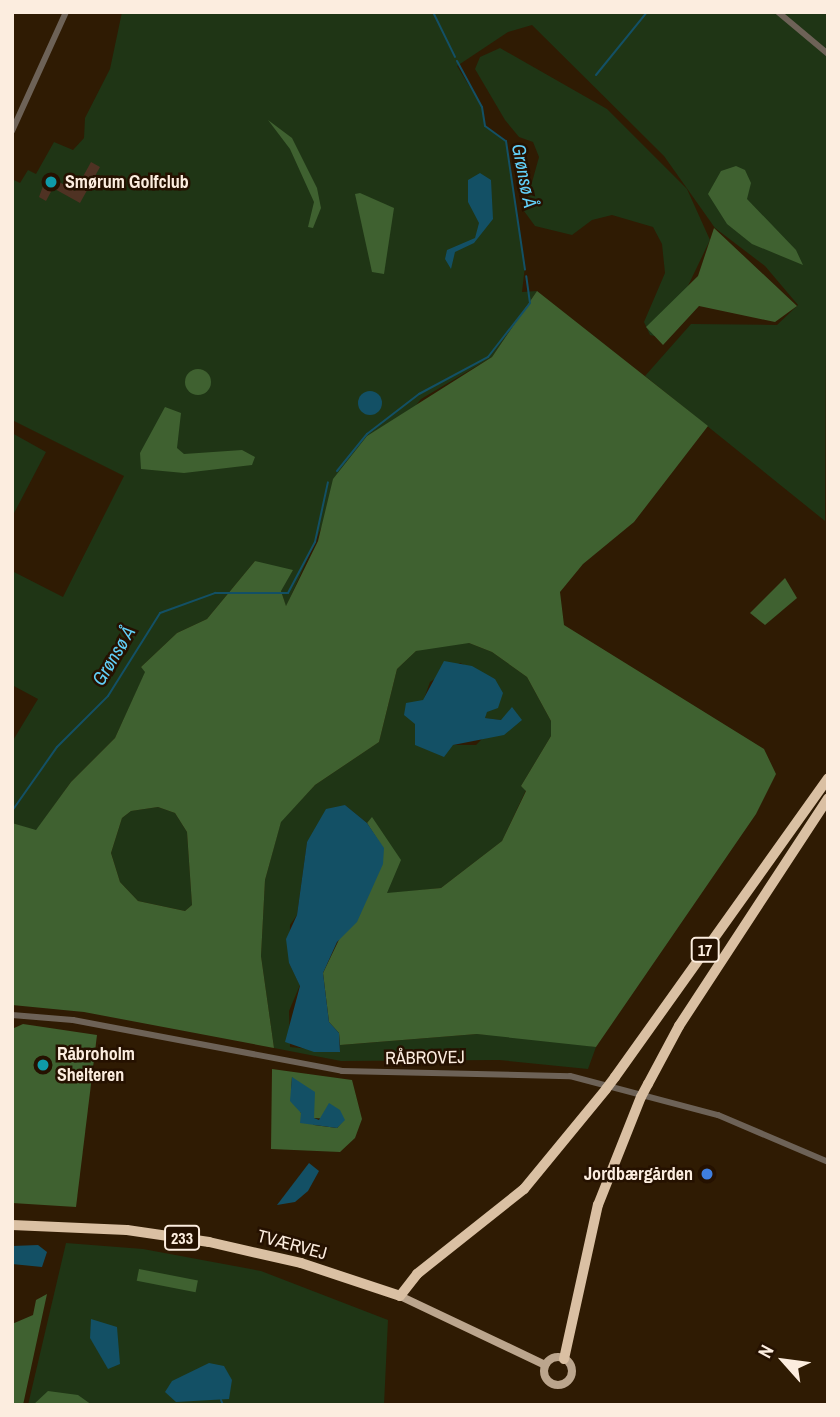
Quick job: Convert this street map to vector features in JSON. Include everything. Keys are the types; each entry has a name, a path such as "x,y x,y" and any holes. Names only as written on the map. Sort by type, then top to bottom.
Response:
{"highway":[{"name":"17","path":"400,1296 417,1274 524,1189 615,1077 828,778"},
{"name":"17","path":"564,1359 598,1205 641,1097 771,882 828,798"},
{"name":"TVÆRVEJ","path":"12,1225 127,1230 209,1242 312,1266 400,1296"}],"main road":[{"name":"TVÆRVEJ","path":"400,1296 545,1365"},
{"name":"233","path":"545,1365 545,1378 561,1385 571,1375 564,1359"},
{"path":"545,1365 564,1359"}],"street":[{"path":"778,12 828,54"},
{"path":"12,131 64,15"},
{"name":"RÅBROVEJ","path":"12,1015 73,1020 342,1070 570,1076 705,1111 828,1161"}],"green space":[{"path":"122,12 828,12 825,521 645,376 691,324 777,325 798,305 765,266 715,228 664,156 532,25 508,32 457,66 482,107 485,126 506,141 525,266 522,292 537,291 492,357 421,399 322,526 286,607 281,591 255,561 207,619 177,633 141,667 146,671 115,738 71,782 36,831 12,823 12,742 38,699 12,685 12,571 63,597 124,476 12,420 12,179 20,183 28,170 36,174 54,142 73,150 84,138 85,118 110,69"},
{"path":"500,48 607,109 687,189 710,240 663,338 650,335 644,322 665,273 662,244 653,227 612,215 592,220 572,235 535,226 524,211 539,157 533,142 519,137 505,120 475,69 480,57"},
{"path":"268,120 292,138 317,188 321,208 313,228 308,227 314,202 290,149"},
{"path":"736,166 745,170 751,183 747,199 796,250 803,265 752,244 727,224 708,194 721,171"},
{"path":"360,193 394,208 384,274 372,272 355,194"},
{"path":"714,228 797,306 775,322 699,306 663,345 646,327 698,276"},
{"path":"537,291 708,426 634,522 583,564 560,592 564,625 764,749 776,774 756,814 596,1047 477,1034 340,1045 339,1033 329,1022 323,973 383,848 367,823 372,817 401,860 387,893 441,888 502,841 526,791 521,786 551,736 551,721 527,677 492,652 469,643 416,651 397,669 379,742 315,785 281,822 265,880 261,956 274,1048 84,1012 12,1005 12,823 36,830 71,782 115,738 145,672 141,667 177,633 207,619 255,561 293,570 281,591 286,606 318,541 333,479 367,436 492,357","holes":["158,807 175,813 187,832 192,905 185,911 138,901 120,882 111,853 122,818 131,811"]},
{"path":"198,369 207,373 211,382 207,391 198,395 189,391 185,382 189,373"},
{"path":"165,407 181,413 177,448 184,454 242,450 255,457 252,465 184,473 141,469 140,453"},
{"path":"12,433 46,452 12,517"},
{"path":"785,578 797,598 765,625 750,613"},
{"path":"440,643 469,643 492,652 527,677 551,721 551,736 521,786 526,790 502,841 441,888 386,894 372,818 367,823 345,805 307,842 297,915 290,925 289,963 300,985 289,1011 290,1047 340,1052 340,1045 477,1034 536,1037 596,1047 588,1069 499,1060 341,1061 274,1048 261,956 265,880 281,821 315,785 379,742 397,669 416,651","holes":["460,663 495,679 485,718 501,720 476,745 453,745 417,732 415,724 430,682"]},
{"path":"158,807 175,813 187,832 192,905 185,911 138,901 120,882 111,853 122,818 131,811"},
{"path":"23,1024 97,1035 76,1207 12,1203 12,1029"},
{"path":"272,1069 352,1080 362,1119 355,1138 340,1152 271,1149","holes":["292,1077 314,1118 344,1120 337,1128 314,1125 301,1113 291,1092"]},
{"path":"66,1243 143,1249 261,1271 388,1320 384,1405 28,1405"},
{"path":"139,1269 198,1280 196,1292 137,1281"},
{"path":"47,1294 23,1405 12,1405 12,1324 33,1315 36,1300"},
{"path":"48,1391 78,1395 92,1405 33,1405"}],"water":[{"path":"480,173 491,180 493,219 474,243 455,252 451,269 445,259 447,250 475,238 479,223 468,202 468,180"},
{"path":"370,391 378,395 382,403 378,411 370,415 362,411 358,403 362,395"},
{"path":"444,661 472,666 495,679 503,693 498,708 487,712 485,718 501,720 512,707 522,720 504,735 453,745 444,757 415,745 415,724 404,715 406,703 423,700"},
{"path":"345,805 367,823 384,848 383,864 357,922 337,942 323,973 329,1022 339,1033 340,1052 314,1052 285,1042 300,986 289,963 286,939 297,915 307,842 326,809"},
{"path":"292,1077 315,1092 314,1118 319,1120 329,1103 340,1110 345,1120 337,1128 300,1123 301,1113 290,1101"},
{"path":"309,1163 319,1171 308,1191 295,1202 277,1205"},
{"path":"38,1245 47,1252 42,1267 12,1264 12,1246"},
{"path":"91,1319 117,1327 120,1364 108,1369 90,1338"},
{"path":"209,1363 224,1366 232,1380 229,1399 176,1402 165,1392 172,1381"}],"building":[{"name":"Smørum Golfclub","path":"91,162 100,167 80,203 53,188 46,201 39,197 47,175 75,191"}],"waterway":[{"name":"Grønsø Å","path":"433,12 455,57"},
{"path":"596,75 647,12"},
{"name":"Grønsø Å","path":"457,61 482,107 485,126 506,141 525,270"},
{"name":"Grønsø Å","path":"337,471 367,434 419,394 488,357 530,303 526,276"},
{"name":"Grønsø Å","path":"12,811 57,747 108,696 160,613 215,593 288,593 315,542 328,482"},
{"path":"221,1400 223,1405"}],"place":[{"name":"Smørum Golfclub","path":"51,182"},
{"name":"Råbroholm Shelteren","path":"43,1065"},
{"name":"Jordbærgården","path":"707,1174"}]}
